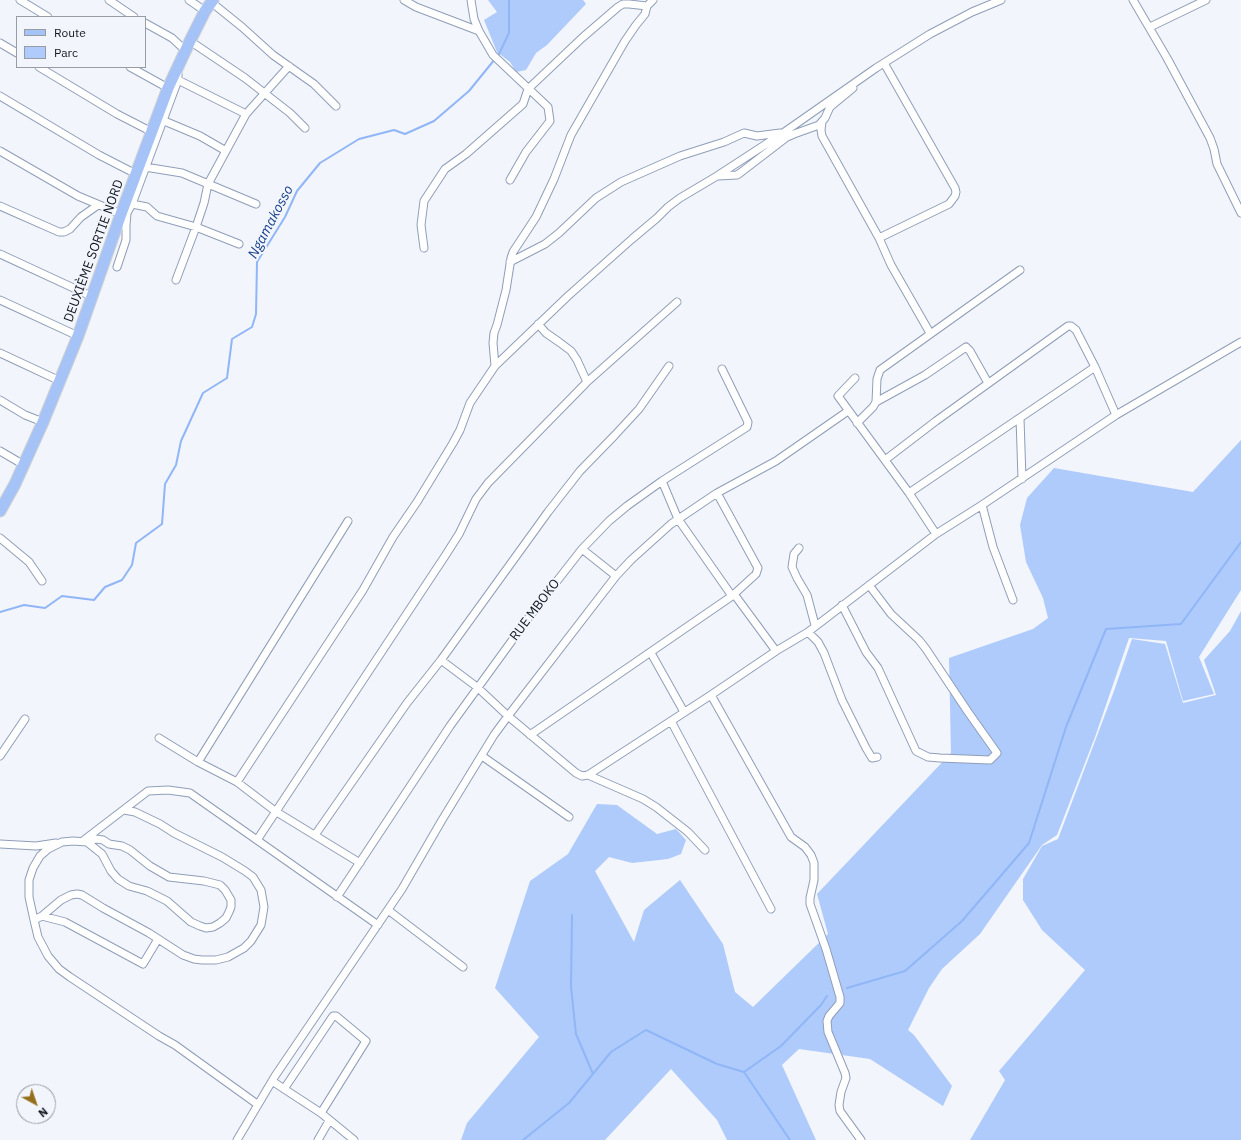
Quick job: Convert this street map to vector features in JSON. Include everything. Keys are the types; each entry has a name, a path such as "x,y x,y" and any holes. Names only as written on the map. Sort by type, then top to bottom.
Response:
{"main road":[{"name":"DEUXIÈME SORTIE NORD","path":"0,511 44,422 93,297 121,214 168,88 210,4"}],"street":[{"path":"20,0 46,16"},
{"path":"109,0 132,16"},
{"path":"189,0 210,4 242,27 273,55 314,84 336,106"},
{"path":"404,0 416,7 479,31"},
{"path":"471,0 474,19 493,55 548,107 550,121 526,152 510,180"},
{"path":"495,366 493,344 494,333 506,290 513,252 536,217 572,135 625,41 645,14 647,6 653,0"},
{"path":"237,782 363,590 393,537 417,502 453,443 460,430 470,403 495,366 538,324 668,207 680,198 783,133 876,68 930,34 972,12 1001,0"},
{"path":"1133,0 1150,27 1210,138 1217,164 1241,213"},
{"path":"1150,27 1206,0"},
{"path":"424,248 421,225 424,201 445,168 466,154 523,104 528,89 582,38 618,7 623,4 647,6"},
{"path":"146,24 245,78 290,113 306,128"},
{"path":"0,43 16,53"},
{"path":"879,238 948,204 955,196 956,192 884,63"},
{"path":"176,280 204,203 208,184 246,114 289,66"},
{"path":"41,68 117,114 152,132"},
{"path":"132,68 168,88"},
{"path":"117,267 126,240 127,213 132,204 178,80 177,68"},
{"path":"876,68 867,78 830,107 822,122 822,136 879,238 891,265 930,333"},
{"path":"178,80 246,114"},
{"path":"0,96 99,155 136,174"},
{"path":"162,120 200,136 226,151"},
{"path":"717,176 737,175 787,137 813,128 822,122"},
{"path":"510,262 545,244 559,233 596,198 621,182 680,156 724,142 744,133 757,136 783,133"},
{"path":"0,151 78,196 121,214"},
{"path":"145,167 182,173 256,204"},
{"path":"0,206 59,232 64,232 70,229 81,217 98,204"},
{"path":"132,204 147,207 157,216 196,227 239,244"},
{"path":"0,254 93,297"},
{"path":"857,423 876,402 877,379 880,370 1020,270"},
{"path":"0,300 78,336"},
{"path":"257,840 445,556 459,534 476,499 488,483 587,382 677,302"},
{"path":"538,324 546,333 571,351 577,360 587,382"},
{"path":"885,460 1068,326 1071,326 1076,330 1095,367 1116,415"},
{"path":"441,660 477,687 508,716 576,773 582,776 588,775 776,651 808,632 815,625 936,534 1022,479 1116,415 1241,342"},
{"path":"876,402 925,375 966,347 970,351 988,384"},
{"path":"0,353 60,381"},
{"path":"315,835 407,703 441,660 548,512 580,470 639,409 669,366"},
{"path":"909,494 1095,367"},
{"name":"RUE MBOKO","path":"338,896 477,687 582,549 609,521 662,481 748,425 747,419 722,369"},
{"path":"855,378 838,396 885,460 936,534"},
{"path":"0,400 25,415 44,422"},
{"path":"237,1140 272,1081 402,889 442,820 508,716 616,576 671,524 717,493 776,461 848,411"},
{"path":"1020,418 1022,479"},
{"path":"0,451 24,465"},
{"path":"662,481 678,520 776,651"},
{"path":"530,735 733,595 756,574 758,568 717,493"},
{"path":"982,505 993,547 1013,600"},
{"path":"198,762 348,522"},
{"path":"0,538 29,562 42,581"},
{"path":"799,548 794,554 792,567 796,578 807,595 815,625"},
{"path":"582,549 616,576"},
{"path":"842,605 866,652 878,668 916,751 928,756 940,758 990,760 998,753 968,712 926,649 891,614 869,585"},
{"path":"808,632 818,642 824,653 842,700 866,748 872,758 877,757"},
{"path":"651,653 684,712"},
{"path":"711,695 791,837 805,847 811,855 814,863 814,880 810,904 826,949 840,997 840,1003 827,1021 828,1032 846,1078 841,1092 839,1105 842,1115 860,1140"},
{"path":"0,756 25,719"},
{"path":"671,721 771,909"},
{"path":"159,738 198,762 237,782 275,811 360,863"},
{"path":"482,756 569,817"},
{"path":"588,775 643,799 656,807 688,832 705,850"},
{"path":"85,842 148,791 168,790 190,793 378,925"},
{"path":"34,920 42,916 61,900 70,895 82,895 149,933 183,955 202,960 216,960 228,957 244,948 256,934 264,915 263,897 258,883 253,877 237,865 145,817 135,812 124,810"},
{"path":"0,844 36,846 62,842 85,842 96,839 110,844 116,844 130,850 150,866 169,877 204,881 220,885 231,900 231,907 226,918 213,927 206,928 190,922 158,896 148,891 129,886 118,879 111,871 102,854 85,842"},
{"path":"62,842 48,849 40,856 33,868 29,880 29,896 38,937 48,956 59,969 159,1036 175,1045 258,1104"},
{"path":"102,854 110,844"},
{"path":"388,910 462,967"},
{"path":"42,916 65,922 143,964 158,940"},
{"path":"284,1089 333,1016 336,1016 366,1041 321,1114"},
{"path":"272,1081 321,1114 354,1140"},
{"path":"318,1140 329,1121"}],"green space":[{"path":"488,0 583,0 586,4 547,45 536,53 526,70 516,72 510,62 497,52 484,20 497,12"},
{"path":"1241,440 1241,590 1199,657 1214,694 1183,701 1166,641 1129,638 1095,737 1057,835 1042,845 980,934 942,969 929,988 908,1030 914,1035 952,1086 943,1106 870,1059 799,1049 782,1065 816,1140 727,1140 717,1120 671,1069 605,1140 461,1140 467,1123 539,1037 495,988 530,881 568,854 597,804 617,805 657,834 676,829 686,840 681,854 668,859 632,863 609,857 595,871 634,942 644,910 680,880 723,944 735,992 753,1007 828,934 817,894 951,753 949,658 1033,629 1048,618 1043,598 1026,562 1020,525 1027,498 1054,468 1193,492"},
{"path":"1241,611 1241,1140 970,1140 1005,1080 999,1071 1085,970 1042,930 1023,900 1023,879 1042,846 1058,839 1132,639 1165,644 1183,703 1216,695 1204,660 1230,631"}],"waterway":[{"name":"Ngamakosso","path":"498,56 509,33 509,0"},
{"name":"Ngamakosso","path":"0,612 24,605 45,608 62,596 94,600 105,587 122,580 132,565 136,543 162,524 165,484 176,465 181,441 203,393 227,378 232,339 252,327 256,314 257,262 285,217 297,191 320,163 359,139 394,130 405,134 434,121 469,91 495,59"},
{"path":"847,988 905,971 962,921 1029,843 1066,727 1106,629 1181,624 1241,542"},
{"path":"572,915 571,987 576,1034 593,1074"},
{"path":"523,1140 569,1103 611,1052 646,1030 717,1064 744,1072 781,1046 821,1005 827,996"},
{"path":"744,1072 790,1140"}]}
